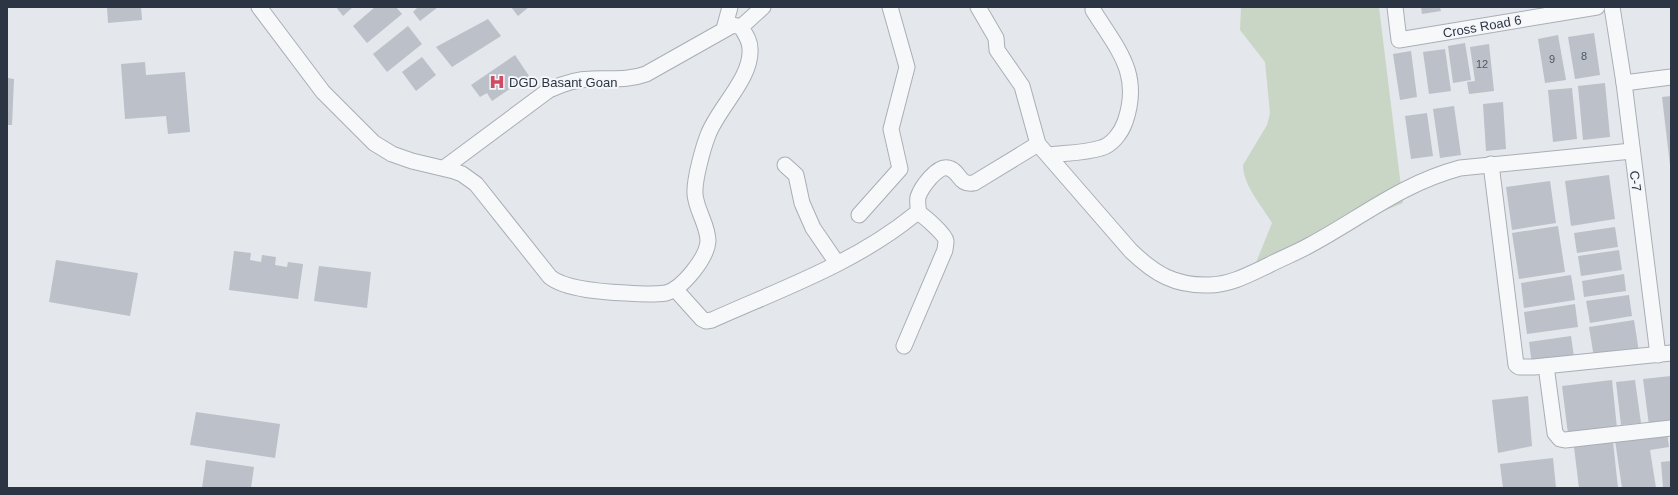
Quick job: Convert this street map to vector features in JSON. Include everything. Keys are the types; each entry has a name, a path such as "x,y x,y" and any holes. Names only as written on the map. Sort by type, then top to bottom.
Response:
{"street":[{"path":"259,7 323,92 374,143 392,154 412,161 444,168 462,174 482,190 550,277 555,281 591,289 615,292 666,293 675,289 685,280 699,263 708,240 695,194 696,182 708,135 713,122 743,75 749,62 750,49 748,38 740,27 733,25 646,74 636,78 624,80 589,79 574,81 549,90 444,168"},
{"path":"724,29 730,7"},
{"path":"740,27 763,7"},
{"path":"859,215 900,169 891,129 907,67 890,7"},
{"path":"978,7 996,38 997,50 1022,86 1038,144 1131,251 1148,267 1165,277 1188,284 1210,286 1229,283 1310,245 1386,198 1427,178 1460,168 1632,151"},
{"name":"Cross Road 6","path":"1395,7 1399,40 1597,7"},
{"name":"C-7","path":"1612,7 1624,83 1632,151 1664,354"},
{"path":"1049,155 1101,148 1112,143 1127,117 1132,89 1126,64 1093,10"},
{"path":"1624,83 1671,77"},
{"path":"904,346 946,245 946,240 942,234 919,213 918,204 921,190 935,173 948,168 964,182 968,184 974,183 1038,144"},
{"path":"1491,164 1516,365 1519,367 1546,366 1664,354"},
{"path":"786,165 796,175 802,203 813,228 837,264"},
{"path":"675,289 702,319 706,321 712,320 837,264 873,244 919,213"},
{"path":"1546,366 1555,432 1560,439 1565,440 1671,428"}],"green space":[{"path":"1241,7 1379,7 1403,203 1255,265 1272,223 1246,180 1243,165 1267,125 1270,113 1265,62 1240,30"}],"building":[{"path":"107,7 141,7 142,20 108,23"},
{"path":"336,7 353,7 343,16"},
{"path":"375,7 396,7 402,14 367,43 353,26"},
{"path":"418,7 438,7 420,21 413,12"},
{"path":"511,7 529,7 518,16"},
{"path":"1421,7 1440,7 1441,11 1422,14"},
{"path":"488,19 501,36 452,67 436,47"},
{"path":"408,26 422,44 387,72 373,54"},
{"path":"1594,33 1600,75 1575,79 1568,37"},
{"path":"1558,35 1566,80 1545,83 1538,39"},
{"path":"1465,43 1471,80 1453,83 1448,46"},
{"path":"1489,44 1494,91 1469,94 1467,82 1475,81 1470,47"},
{"path":"1445,49 1451,91 1429,94 1423,52"},
{"path":"1411,51 1417,97 1400,100 1393,54"},
{"path":"515,55 529,76 492,101 487,93 480,97 471,85"},
{"path":"422,57 436,75 416,91 402,72"},
{"path":"145,62 146,75 185,72 190,132 168,134 166,116 125,119 121,64"},
{"path":"7,78 14,79 12,125 7,125"},
{"path":"1605,83 1610,137 1583,140 1578,86"},
{"path":"1572,88 1577,139 1553,142 1548,90"},
{"path":"1671,96 1671,165 1670,165 1662,97"},
{"path":"1503,102 1506,149 1486,151 1483,104"},
{"path":"1454,106 1461,155 1440,158 1433,109"},
{"path":"1427,113 1433,156 1411,159 1405,116"},
{"path":"1609,175 1615,219 1571,226 1565,181"},
{"path":"1550,181 1556,223 1512,230 1506,187"},
{"path":"1558,226 1565,272 1519,279 1512,233"},
{"path":"1615,227 1618,247 1577,253 1574,233"},
{"path":"1619,250 1622,270 1581,276 1578,256"},
{"path":"234,251 251,253 250,260 261,262 262,255 276,257 275,265 287,267 288,262 303,264 298,299 229,290"},
{"path":"56,260 138,273 130,316 49,302"},
{"path":"319,266 371,272 367,308 314,301"},
{"path":"1624,274 1626,291 1584,297 1582,281"},
{"path":"1571,275 1575,300 1524,308 1521,283"},
{"path":"1629,295 1632,316 1590,323 1586,301"},
{"path":"1575,304 1578,327 1527,334 1524,312"},
{"path":"1634,320 1639,352 1594,358 1589,327"},
{"path":"1571,336 1574,357 1532,364 1529,342"},
{"path":"1671,376 1671,423 1649,425 1643,379"},
{"path":"1612,380 1617,428 1568,434 1562,386"},
{"path":"1635,380 1641,423 1621,425 1616,382"},
{"path":"1528,396 1532,446 1498,453 1492,400"},
{"path":"196,412 280,424 275,458 190,445"},
{"path":"1667,432 1669,447 1650,450 1656,488 1622,488 1615,440"},
{"path":"1613,442 1618,488 1579,488 1574,447"},
{"path":"1553,458 1556,488 1503,488 1500,464"},
{"path":"206,460 254,467 251,488 202,488"},
{"path":"1671,461 1671,488 1663,488 1661,462"}],"place":[{"name":"DGD Basant Goan","path":"497,82"}]}
